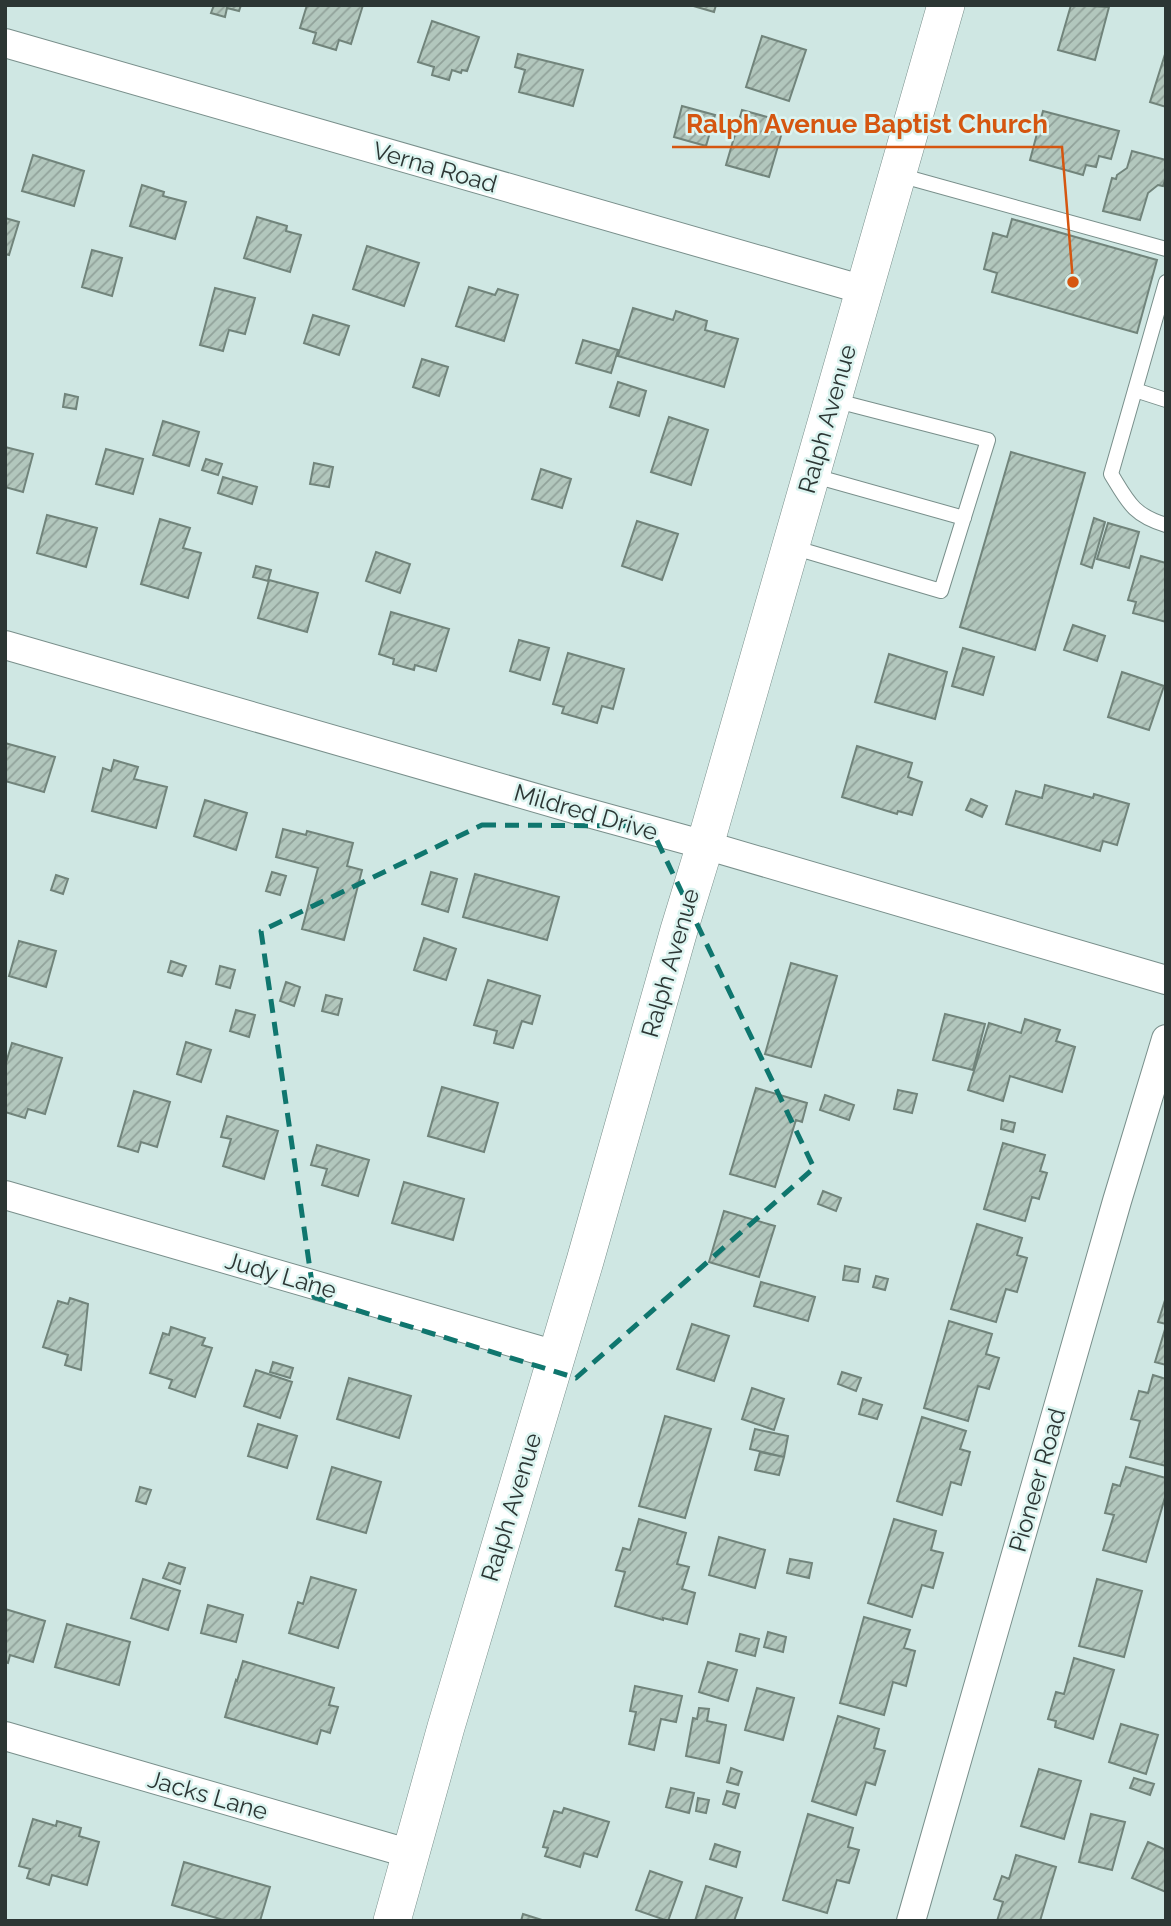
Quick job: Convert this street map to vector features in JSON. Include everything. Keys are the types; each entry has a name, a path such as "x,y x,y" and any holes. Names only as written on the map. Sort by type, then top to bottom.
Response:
{"street":[{"name":"Ralph Avenue","path":"392,1921 446,1727 589,1248 946,5"},
{"name":"Verna Road","path":"5,43 864,290"},
{"name":"Mildred Drive","path":"5,645 1166,980"},
{"name":"Pioneer Road","path":"911,1921 1105,1241 1166,1039"},
{"name":"Judy Lane","path":"5,1195 556,1355"},
{"name":"Jacks Lane","path":"5,1736 411,1854"}],"lane":[{"path":"897,174 1166,249"},
{"path":"1166,282 1161,313 1111,474 1130,506 1148,520 1166,525"},
{"path":"1135,390 1166,400"},
{"path":"790,547 941,591 988,440 832,400"},
{"path":"811,475 964,519"}],"highlighted area":[{"path":"482,825 650,826 814,1168 576,1378 314,1297 261,931"}],"building":[{"path":"214,5 241,5 239,11 227,8 225,17 211,13"},
{"path":"307,5 363,5 351,44 339,40 336,50 313,43 316,33 300,28"},
{"path":"690,5 716,5 714,12"},
{"path":"1071,5 1109,7 1095,60 1058,50"},
{"path":"432,21 479,37 467,71 462,70 461,73 452,70 449,80 432,75 434,67 418,62"},
{"path":"762,36 806,50 789,101 746,87"},
{"path":"1166,51 1166,107 1150,102"},
{"path":"518,54 583,70 573,106 519,92 525,70 515,67"},
{"path":"682,106 715,115 706,146 674,137"},
{"path":"742,110 785,122 769,177 726,165"},
{"path":"1043,111 1119,131 1111,159 1099,156 1096,167 1086,165 1083,175 1030,160"},
{"path":"1132,151 1166,160 1163,186 1158,185 1148,193 1140,220 1103,211 1112,178 1116,179 1117,175 1127,168"},
{"path":"33,155 84,171 74,206 22,191"},
{"path":"142,185 164,192 163,196 186,202 175,239 130,226"},
{"path":"257,217 287,226 286,231 301,235 290,272 244,258"},
{"path":"5,218 19,222 9,255 5,254"},
{"path":"1012,219 1157,260 1137,333 992,292 997,273 984,269 993,233 1007,237"},
{"path":"367,246 419,263 404,306 353,289"},
{"path":"92,250 122,258 112,296 82,287"},
{"path":"469,287 495,295 498,289 518,295 504,341 456,326"},
{"path":"215,288 255,298 245,334 229,330 223,351 200,345"},
{"path":"633,308 673,320 676,311 707,321 705,330 738,339 724,387 618,356"},
{"path":"313,315 349,326 339,355 304,343"},
{"path":"583,340 618,350 611,373 576,363"},
{"path":"422,359 448,367 439,396 413,387"},
{"path":"618,382 646,391 639,416 610,407"},
{"path":"65,394 78,397 76,409 63,407"},
{"path":"669,417 708,430 691,485 651,472"},
{"path":"163,421 199,432 189,466 153,455"},
{"path":"5,447 33,454 23,492 5,487"},
{"path":"106,449 143,459 133,494 96,484"},
{"path":"1011,452 1085,473 1035,650 960,627"},
{"path":"206,459 222,464 218,475 202,470"},
{"path":"314,463 333,467 329,487 310,484"},
{"path":"541,469 571,479 562,508 532,499"},
{"path":"223,477 257,487 252,504 218,493"},
{"path":"47,515 97,528 86,567 37,553"},
{"path":"1094,518 1105,522 1092,568 1081,564"},
{"path":"160,519 190,528 183,548 201,553 188,598 141,584"},
{"path":"637,521 678,534 662,580 622,566"},
{"path":"1108,523 1139,532 1129,568 1097,559"},
{"path":"376,552 410,564 400,593 366,581"},
{"path":"1141,556 1166,563 1166,622 1133,613 1136,602 1128,600"},
{"path":"256,566 271,570 268,581 253,577"},
{"path":"269,580 318,593 307,632 258,618"},
{"path":"391,612 449,629 436,671 415,665 414,670 393,664 394,659 379,654"},
{"path":"1073,625 1105,636 1097,661 1064,650"},
{"path":"519,640 549,648 540,680 510,671"},
{"path":"963,648 994,657 983,695 952,686"},
{"path":"568,653 624,669 613,709 602,706 597,723 562,713 564,707 553,704"},
{"path":"889,654 947,672 935,719 875,702"},
{"path":"1122,672 1164,686 1149,730 1108,717"},
{"path":"5,743 55,757 44,792 5,781"},
{"path":"857,746 912,763 908,777 922,782 912,815 898,811 897,814 842,797"},
{"path":"114,760 138,767 134,779 167,787 156,828 92,811 103,768 111,771"},
{"path":"1045,785 1129,804 1117,845 1103,841 1100,851 1006,824 1016,791 1042,798"},
{"path":"971,799 987,806 982,817 966,810"},
{"path":"205,800 247,813 236,850 194,836"},
{"path":"283,829 306,835 307,831 353,843 347,866 362,870 344,940 302,929 318,868 276,857"},
{"path":"272,872 286,876 280,895 266,891"},
{"path":"431,872 457,879 448,912 422,904"},
{"path":"475,874 559,897 547,940 463,917"},
{"path":"56,875 68,879 63,894 51,890"},
{"path":"424,938 456,949 446,980 414,970"},
{"path":"19,941 56,951 46,987 9,976"},
{"path":"171,961 186,966 182,976 168,972"},
{"path":"791,963 837,976 811,1067 765,1054"},
{"path":"220,966 235,970 230,988 216,984"},
{"path":"488,980 540,996 532,1024 522,1021 513,1048 494,1043 497,1031 474,1025"},
{"path":"286,982 300,987 294,1006 280,1001"},
{"path":"326,995 342,999 338,1015 322,1011"},
{"path":"236,1010 255,1015 249,1037 230,1031"},
{"path":"945,1014 985,1024 973,1070 933,1060"},
{"path":"1025,1019 1060,1030 1056,1041 1075,1047 1062,1092 1010,1076 1003,1101 968,1090 989,1023 1021,1033"},
{"path":"186,1042 211,1050 201,1082 177,1074"},
{"path":"12,1043 62,1058 45,1114 28,1109 25,1118 5,1112 5,1066"},
{"path":"442,1087 498,1103 484,1152 428,1136"},
{"path":"756,1088 807,1103 802,1122 796,1120 775,1187 730,1174"},
{"path":"898,1090 917,1094 912,1113 894,1109"},
{"path":"134,1091 170,1102 157,1147 141,1142 138,1152 118,1146"},
{"path":"825,1095 854,1105 849,1120 820,1110"},
{"path":"227,1116 278,1131 264,1179 223,1166 231,1139 221,1137"},
{"path":"1002,1120 1015,1123 1013,1132 1001,1129"},
{"path":"1003,1143 1045,1155 1040,1171 1047,1173 1039,1199 1032,1197 1025,1221 984,1209"},
{"path":"317,1145 369,1160 358,1196 322,1185 327,1169 311,1165"},
{"path":"404,1182 464,1199 453,1240 392,1223"},
{"path":"823,1191 841,1198 836,1211 818,1204"},
{"path":"724,1211 775,1226 759,1277 709,1262"},
{"path":"977,1224 1022,1238 1017,1255 1027,1258 1017,1292 1006,1289 996,1322 951,1309"},
{"path":"845,1266 860,1269 858,1282 843,1280"},
{"path":"876,1276 888,1279 885,1290 873,1287"},
{"path":"761,1282 815,1297 808,1321 754,1306"},
{"path":"1166,1297 1166,1324 1158,1322"},
{"path":"70,1298 88,1304 81,1370 65,1365 68,1355 43,1347 58,1301 68,1304"},
{"path":"949,1321 992,1334 986,1354 999,1358 989,1389 978,1386 968,1421 924,1408"},
{"path":"692,1324 729,1336 714,1381 677,1369"},
{"path":"1166,1326 1166,1365 1155,1362"},
{"path":"171,1327 205,1338 202,1345 212,1348 195,1397 169,1388 172,1380 150,1373 163,1333 169,1335"},
{"path":"273,1362 293,1368 290,1378 270,1372"},
{"path":"256,1370 292,1382 280,1418 244,1406"},
{"path":"842,1372 861,1378 856,1391 838,1384"},
{"path":"1153,1375 1166,1379 1166,1466 1130,1457 1140,1421 1131,1419 1139,1391 1148,1393"},
{"path":"349,1378 411,1396 399,1438 337,1419"},
{"path":"752,1388 784,1399 774,1430 742,1419"},
{"path":"863,1399 882,1405 877,1419 859,1414"},
{"path":"665,1416 711,1429 685,1518 639,1506"},
{"path":"922,1417 966,1431 960,1449 970,1452 961,1485 951,1482 942,1515 897,1501"},
{"path":"258,1424 297,1436 287,1468 248,1456"},
{"path":"755,1429 788,1436 784,1457 750,1449"},
{"path":"760,1452 784,1457 779,1475 755,1470"},
{"path":"332,1467 381,1482 366,1533 317,1519"},
{"path":"1126,1467 1166,1478 1166,1494 1146,1562 1103,1550 1114,1515 1105,1513 1113,1484 1120,1486"},
{"path":"140,1487 151,1490 146,1504 136,1501"},
{"path":"639,1519 686,1533 677,1564 689,1567 682,1589 695,1593 687,1624 615,1606 625,1572 616,1570 623,1548 630,1550"},
{"path":"894,1519 936,1531 931,1550 943,1553 933,1588 922,1585 912,1617 868,1603"},
{"path":"719,1537 765,1550 755,1588 709,1575"},
{"path":"790,1559 812,1563 809,1578 787,1573"},
{"path":"169,1563 185,1568 180,1584 163,1578"},
{"path":"311,1577 356,1590 338,1648 289,1633 298,1602 303,1604"},
{"path":"143,1579 180,1591 168,1630 131,1618"},
{"path":"1097,1579 1142,1591 1124,1657 1079,1646"},
{"path":"208,1605 243,1615 236,1642 201,1633"},
{"path":"5,1609 45,1621 33,1662 10,1655 8,1663 5,1662"},
{"path":"864,1617 910,1630 904,1648 915,1651 906,1686 893,1682 884,1715 840,1703"},
{"path":"67,1624 130,1642 119,1685 55,1667"},
{"path":"768,1632 786,1637 783,1652 764,1647"},
{"path":"740,1634 759,1639 755,1656 736,1651"},
{"path":"1074,1658 1114,1670 1093,1739 1055,1727 1056,1721 1048,1719 1056,1692 1064,1694"},
{"path":"243,1661 334,1688 329,1705 338,1707 330,1733 321,1730 317,1744 225,1717"},
{"path":"708,1662 737,1670 728,1701 699,1692"},
{"path":"635,1686 682,1696 676,1722 661,1719 654,1750 629,1744 636,1712 630,1711"},
{"path":"757,1688 794,1698 783,1740 745,1730"},
{"path":"699,1708 709,1709 707,1721 726,1725 719,1763 686,1756 693,1718 697,1719"},
{"path":"838,1716 879,1729 874,1748 885,1751 875,1785 866,1782 856,1815 812,1801"},
{"path":"1121,1724 1158,1735 1146,1774 1109,1762"},
{"path":"731,1768 742,1772 738,1785 727,1782"},
{"path":"1039,1769 1081,1781 1064,1839 1021,1826"},
{"path":"1134,1778 1154,1784 1150,1795 1130,1788"},
{"path":"671,1788 694,1793 689,1813 666,1807"},
{"path":"727,1791 739,1794 735,1808 723,1804"},
{"path":"698,1798 709,1800 706,1813 696,1811"},
{"path":"564,1808 609,1822 597,1857 584,1853 580,1867 545,1856 548,1848 543,1847 554,1811 562,1813"},
{"path":"808,1814 853,1828 848,1847 859,1850 849,1883 837,1880 827,1913 783,1900"},
{"path":"1091,1814 1125,1822 1112,1870 1079,1862"},
{"path":"33,1819 56,1826 57,1821 81,1828 79,1836 99,1842 87,1885 52,1875 49,1885 27,1878 30,1869 19,1866"},
{"path":"1148,1842 1166,1850 1166,1892 1132,1878"},
{"path":"715,1844 740,1852 736,1867 710,1859"},
{"path":"1016,1855 1056,1867 1040,1921 997,1921 1003,1902 994,1899 1002,1876 1009,1879"},
{"path":"184,1862 270,1887 260,1921 227,1921 172,1905"},
{"path":"650,1871 682,1882 668,1921 636,1910"},
{"path":"706,1886 742,1898 734,1921 695,1921"},
{"path":"523,1914 545,1921 521,1921"}],"place":[{"name":"Ralph Avenue Baptist Church","path":"1073,282"}]}
